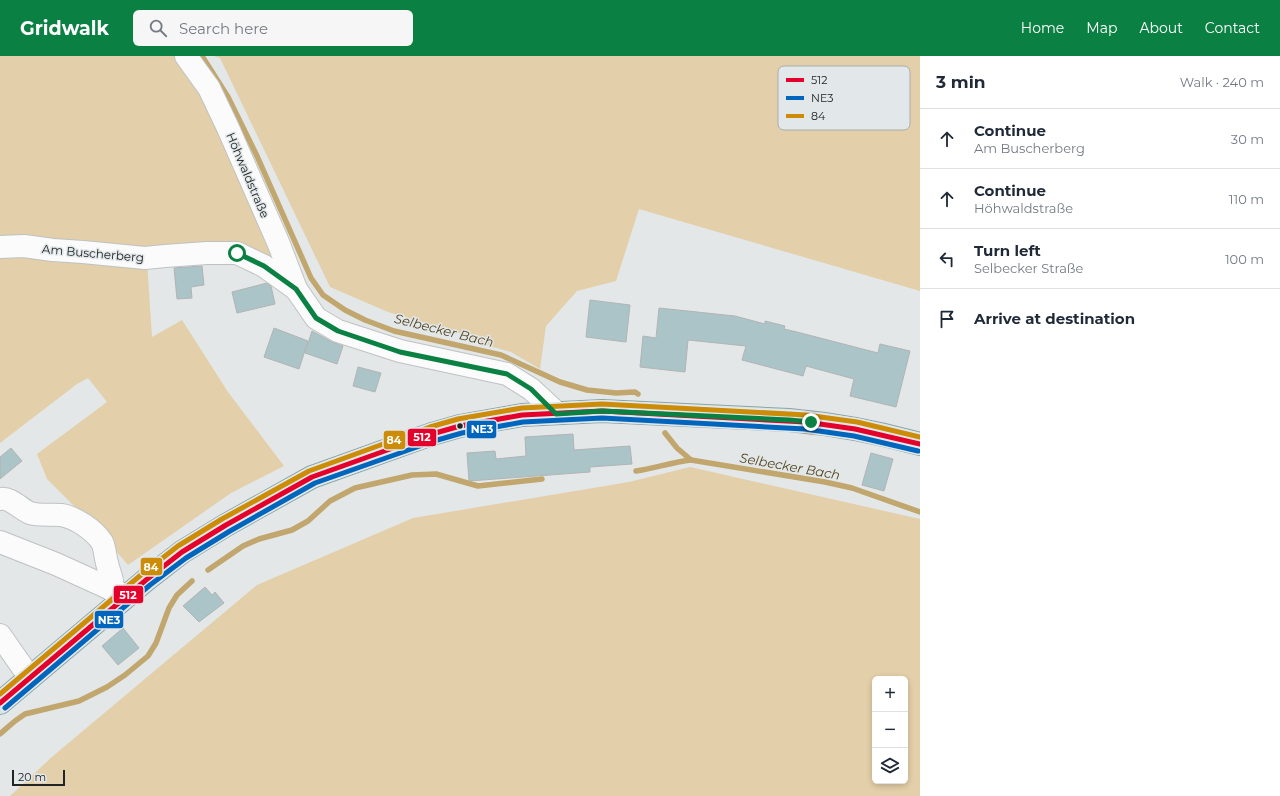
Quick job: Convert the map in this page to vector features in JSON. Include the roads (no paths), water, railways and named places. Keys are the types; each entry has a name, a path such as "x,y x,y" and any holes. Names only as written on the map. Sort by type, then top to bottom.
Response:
{"main road":[{"path":"0,703 30,678 120,593 226,525 312,477 432,434 460,426 522,415 602,411 789,420 839,426 891,436 920,444"}],"lane":[{"name":"Höhwaldstraße","path":"186,56 213,95 278,242 296,289 316,318 338,331 400,352 507,374 531,389 556,414"},
{"name":"Am Buscherberg","path":"0,246 24,246 145,258 200,253 237,253 264,266 296,289"},
{"path":"0,499 4,498 10,500 21,509 37,515 63,516 80,522 89,529 102,542 107,564 113,581 120,593"},
{"path":"0,542 56,564 120,593"},
{"path":"0,635 14,658 30,678"}],"waterway":[{"name":"Selbecker Bach","path":"202,56 228,97 257,156 311,278 323,295 345,310 365,320 394,331 501,355 560,382 587,390 616,393 635,392 638,394"},
{"name":"Selbecker Bach","path":"665,433 677,448 691,460 825,482 852,488 920,512"},
{"path":"636,471 691,460"},
{"path":"208,570 243,546 259,539 292,530 308,521 330,501 355,488 412,475 436,474 478,486 542,479"},
{"path":"0,734 25,714 79,701 107,687 125,675 148,656 156,643 169,608 177,595 192,581"}]}
